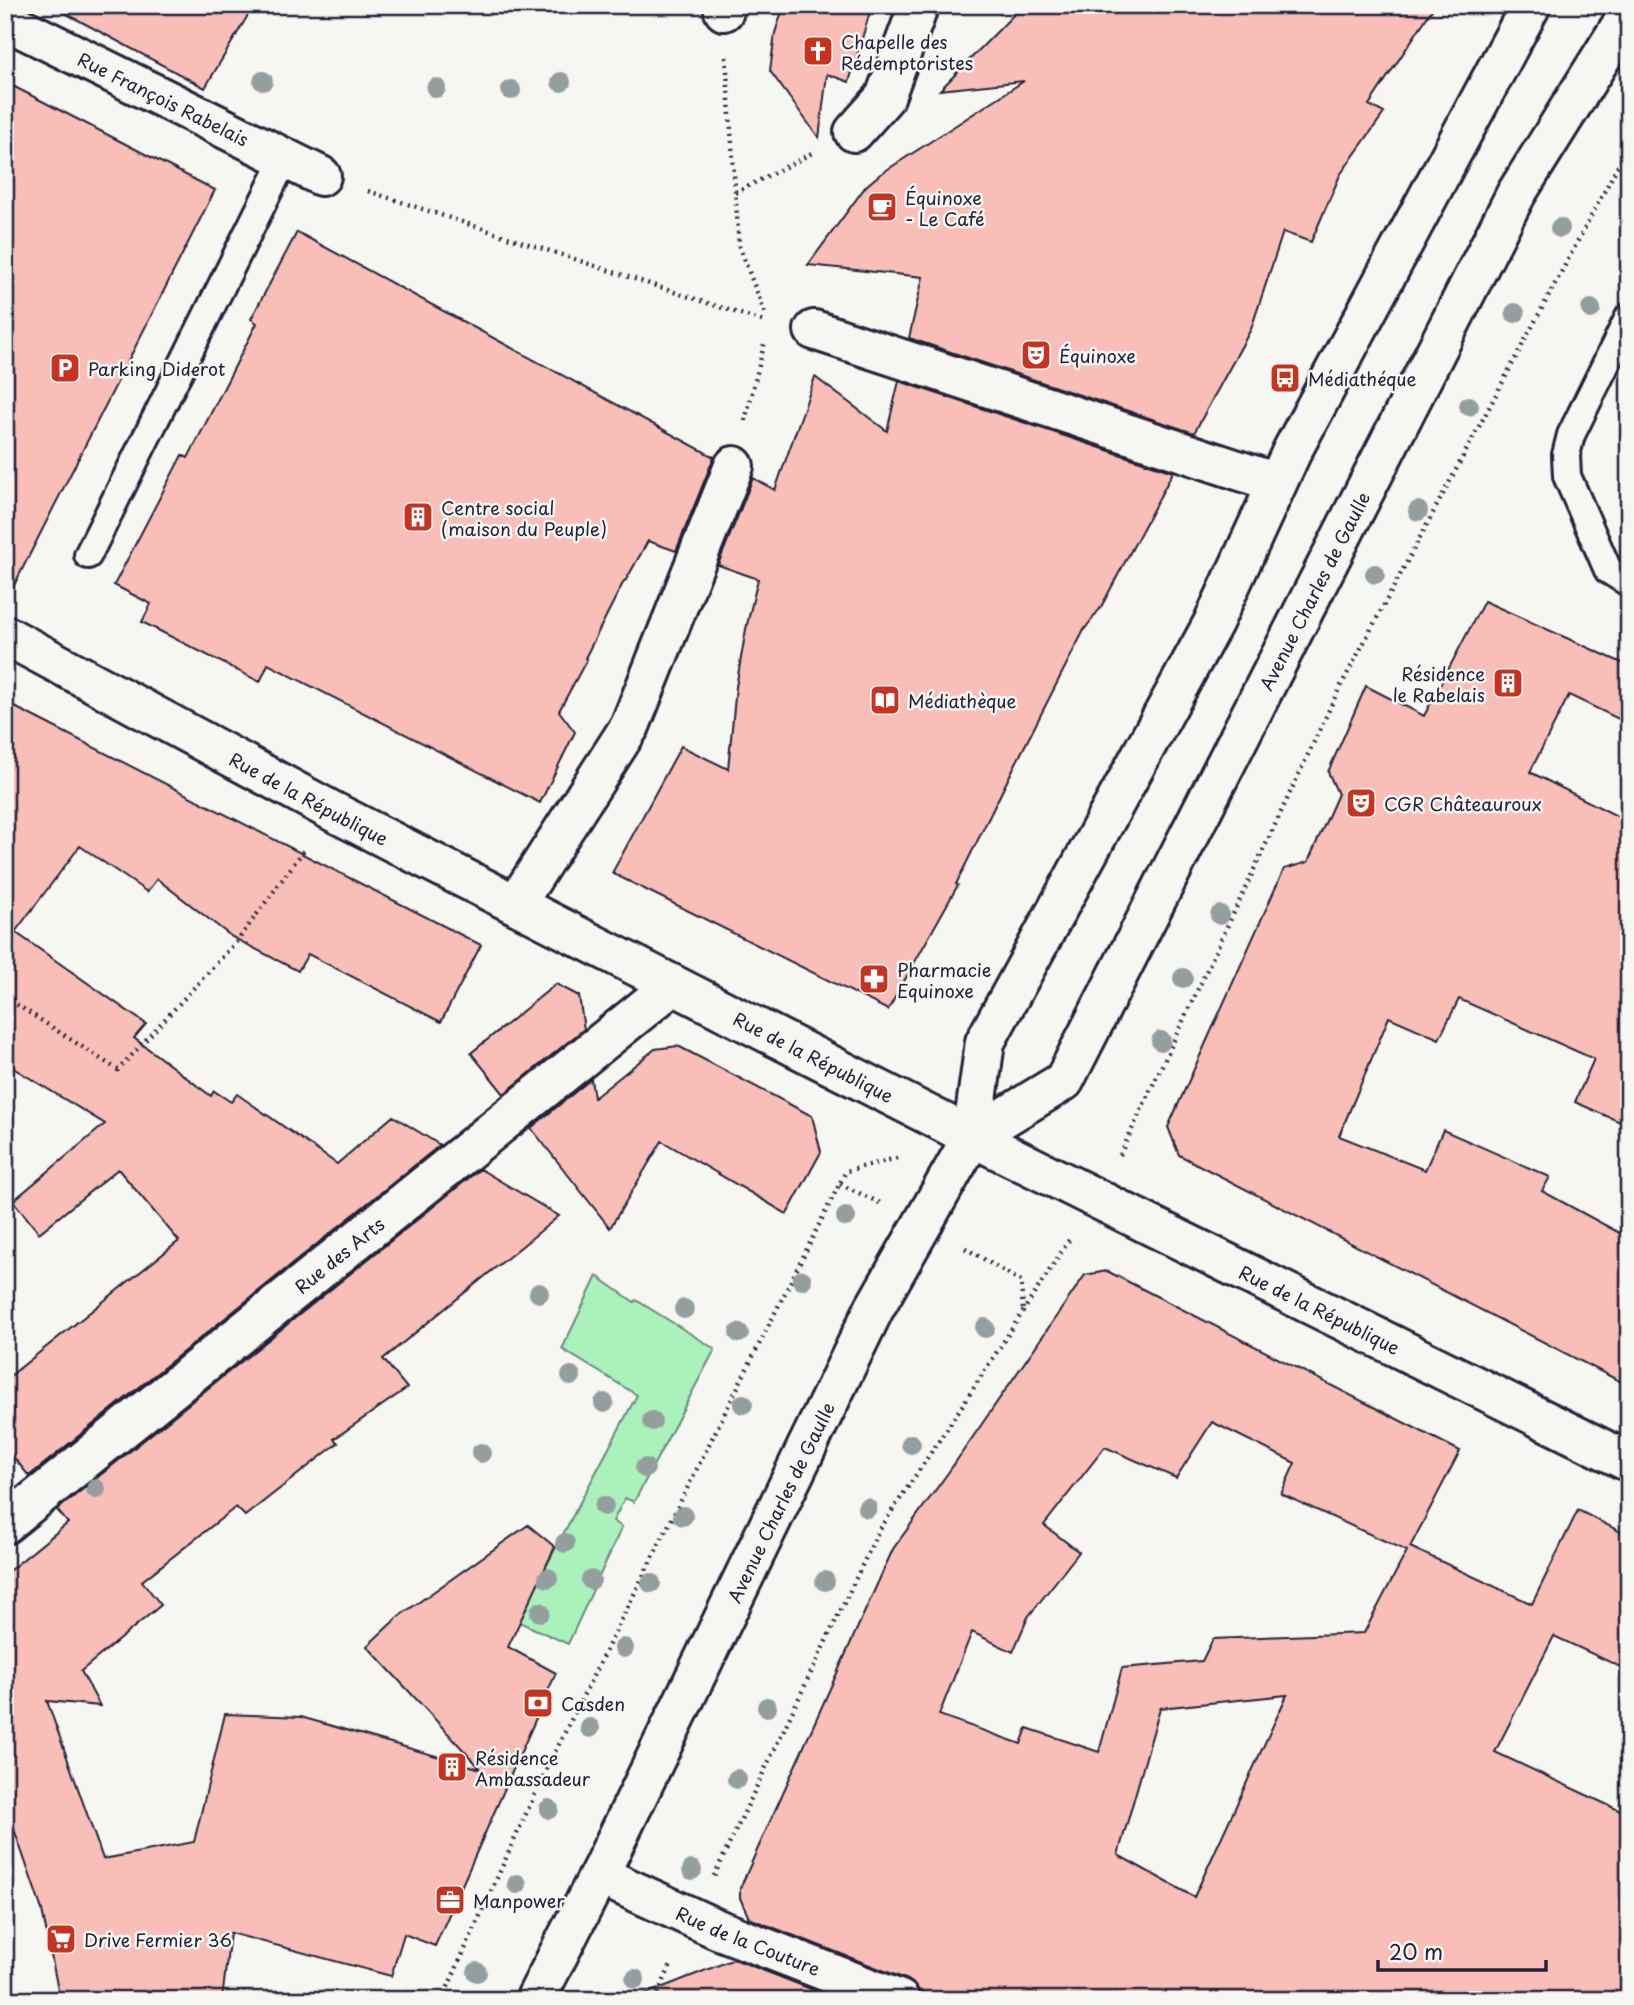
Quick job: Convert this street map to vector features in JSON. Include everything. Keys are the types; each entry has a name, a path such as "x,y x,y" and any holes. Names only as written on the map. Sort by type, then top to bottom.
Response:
{"main road":[{"path":"854,132 885,97 919,5"},
{"name":"Avenue Charles de Gaulle","path":"535,2000 599,1875 874,1309 972,1137 985,1042 1213,623 1277,483 1531,5"},
{"name":"Avenue Charles de Gaulle","path":"972,1137 1064,1081 1516,194 1629,13"},
{"name":"Rue François Rabelais","path":"5,20 321,176"},
{"path":"814,330 1277,483"},
{"path":"516,904 631,726 734,466"},
{"name":"Rue de la République","path":"5,635 332,811 673,985 972,1137 1629,1462"},
{"name":"Rue des Arts","path":"5,1524 673,985"},
{"name":"Avenue Charles de Gaulle","path":"553,2000 599,1875"},
{"name":"Rue de la Couture","path":"599,1875 717,1929 900,2000"}],"lane":[{"path":"88,555 285,158"},
{"path":"1629,317 1571,435 1566,455 1567,476 1608,570 1629,583"}],"path":[{"path":"724,8 739,246 769,324 734,466"},
{"path":"735,193 854,132"},
{"path":"654,2000 878,1532 977,1383 1123,1150 1336,695 1629,145"},
{"path":"321,176 769,324 814,330"},
{"path":"5,997 118,1070 238,940 332,811"},
{"path":"442,2000 544,1774 846,1171 972,1137"}],"green space":[{"path":"597,1276 634,1302 636,1300 715,1349 634,1502 625,1498 613,1521 622,1527 568,1644 517,1621 637,1395 562,1349"}],"building":[{"path":"50,5 254,5 205,88"},
{"name":"Chapelle des Rédemptoristes","path":"784,5 872,5 849,82 827,74 819,138 770,71 775,33"},
{"name":"Équinoxe","path":"1023,5 1435,5 1369,105 1384,113 1340,175 1311,242 1283,232 1251,329 1194,433 909,338 923,277 808,265 866,186 1024,81 940,90"},
{"name":"Parking Diderot","path":"5,82 215,190 5,603"},
{"name":"Centre social (maison du Peuple)","path":"297,232 714,457 676,551 648,541 624,581 585,658 587,659 559,711 575,732 540,803 268,664 260,682 142,622 151,604 114,585 182,455 188,458 257,323 251,319"},
{"name":"Médiathèque","path":"815,377 887,431 899,381 1173,472 1101,607 1084,630 956,884 958,885 888,1010 612,873 681,746 728,769 736,687 758,579 718,565 753,478 775,490"},
{"path":"1484,601 1629,666 1629,724 1569,695 1530,772 1629,822 1629,1126 1575,1102 1594,1059 1459,999 1439,1039 1389,1017 1339,1136 1425,1170 1443,1130 1550,1177 1542,1191 1629,1238 1629,1386 1179,1155 1168,1127 1284,869 1308,862 1338,794 1328,772 1366,686 1424,716"},
{"path":"5,702 481,945 441,1022 308,954 298,971 232,937 157,879 147,892 80,846 15,932 146,1024 134,1038 211,1096 214,1091 231,1102 237,1094 337,1164 393,1116 440,1145 29,1476 5,1447 5,1380 179,1241 118,1169 39,1233 13,1201 105,1124 5,1063"},
{"path":"556,984 579,996 584,1029 504,1094 471,1053"},
{"path":"678,1046 812,1116 821,1152 787,1214 662,1141 610,1228 531,1128 591,1079 594,1098 655,1049"},
{"path":"480,1169 559,1216 383,1359 407,1388 334,1439 338,1443 245,1516 236,1507 142,1581 161,1605 81,1671 100,1706 47,1701 103,1859 194,1842 225,1714 301,1717 481,1769 367,1646 398,1617 528,1525 555,1547 508,1647 556,1673 435,1946 404,1934 391,1976 230,1933 222,2000 60,2000 42,1910 5,1803 5,1574 68,1523 57,1510"},
{"path":"1107,1271 1460,1451 1410,1547 1532,1604 1578,1510 1629,1536 1629,1671 1554,1636 1495,1752 1629,1815 1629,2000 921,2000 917,1987 908,1980 749,1918 740,1898 740,1888 893,1549 1085,1275","holes":["1212,1422 1295,1463 1281,1494 1407,1551 1364,1633 1213,1639 1202,1661 1122,1668 1099,1752 1027,1728 1021,1744 939,1715 972,1632 1013,1652 1028,1617 1079,1552 1044,1525 1105,1447 1176,1478","1287,1695 1194,1897 1118,1855 1160,1708"]},
{"path":"734,1959 839,2000 638,2000 638,1997"}],"place":[{"name":"Chapelle des Rédemptoristes","path":"818,51"},
{"name":"Équinoxe - Le Café","path":"882,207"},
{"name":"Équinoxe","path":"1036,355"},
{"name":"Parking Diderot","path":"65,368"},
{"name":"Médiathéque","path":"1285,378"},
{"name":"Centre social (maison du Peuple)","path":"418,517"},
{"name":"Résidence le Rabelais","path":"1508,683"},
{"name":"Médiathèque","path":"885,700"},
{"name":"CGR Châteauroux","path":"1361,803"},
{"name":"Pharmacie Equinoxe","path":"874,979"},
{"name":"Casden","path":"538,1703"},
{"name":"Résidence Ambassadeur","path":"452,1767"},
{"name":"Manpower","path":"450,1900"},
{"name":"Drive Fermier 36","path":"61,1939"}]}
